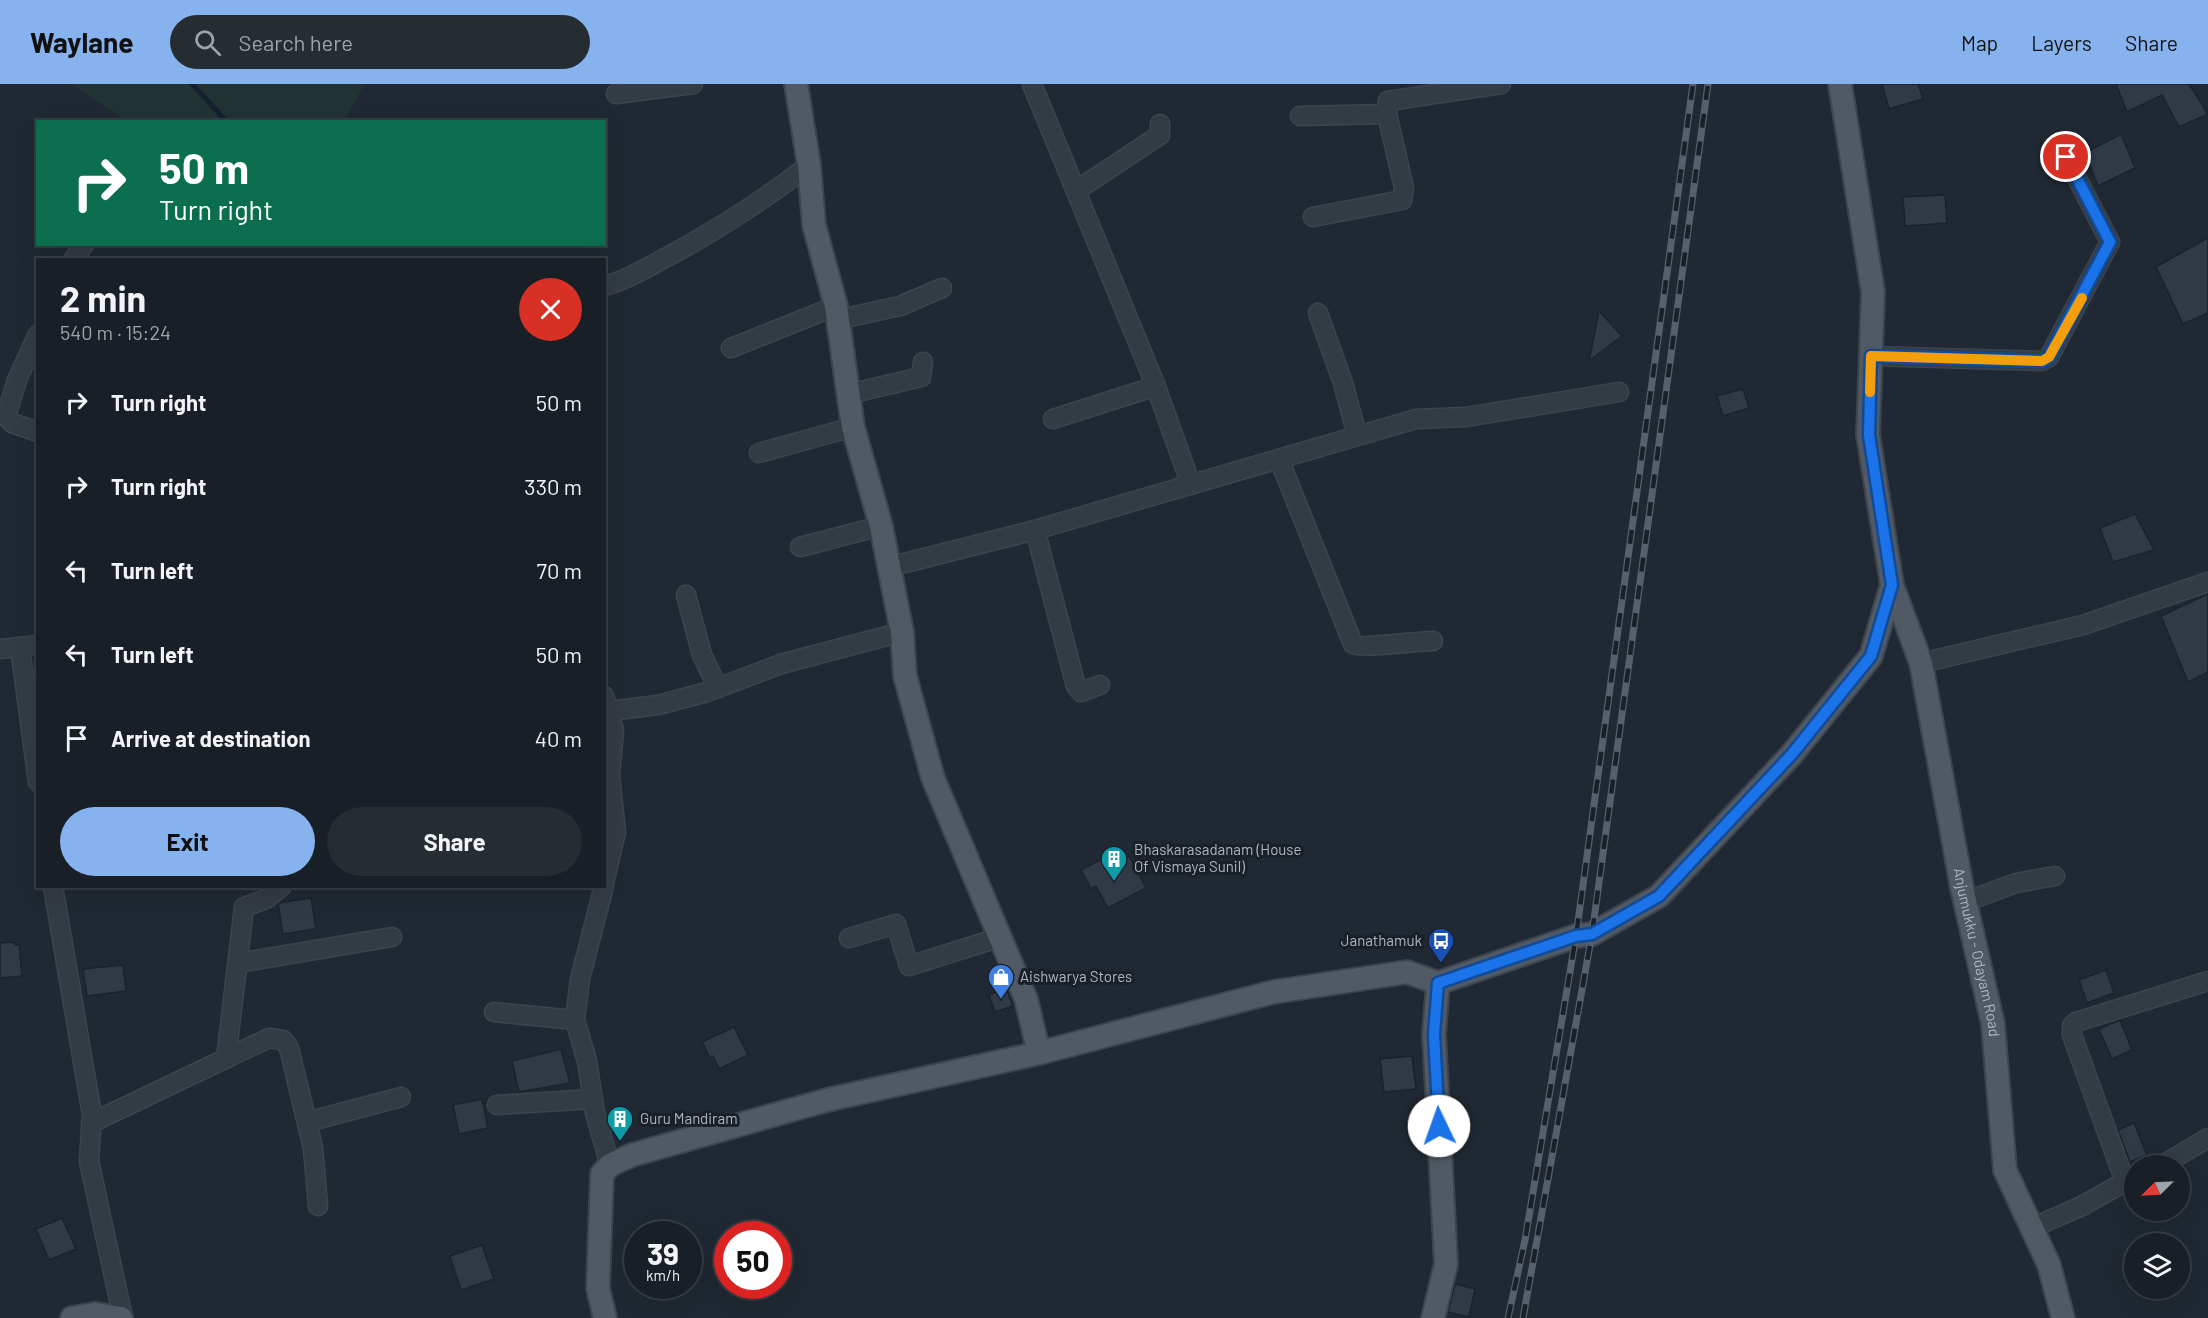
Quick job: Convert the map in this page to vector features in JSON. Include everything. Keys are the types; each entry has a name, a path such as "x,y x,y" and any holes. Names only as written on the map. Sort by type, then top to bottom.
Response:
{"main road":[{"path":"796,84 809,165 814,225 836,313 853,427 882,526 902,632 905,676 933,778 1026,999 1039,1053"},
{"path":"605,1318 598,1288 602,1174 610,1165 632,1155 827,1100 1039,1053 1273,992 1407,972 1438,983 1576,936 1592,934 1659,896 1792,754 1871,656 1892,585 1869,435 1873,291 1840,84"},
{"name":"Anjumukku - Odayam Road","path":"1892,585 1921,663 1965,902 1994,1024 2005,1170 2049,1265 2063,1318"},
{"path":"1433,1318 1446,1264 1434,1034 1438,983"},
{"path":"72,1318 95,1314 122,1318"}],"street":[{"path":"616,94 693,84"},
{"path":"1032,84 1155,384 1191,485"},
{"path":"1313,217 1402,200 1404,188 1387,114 1388,101 1501,84"},
{"path":"1300,116 1387,114"},
{"path":"1077,190 1160,135 1160,124"},
{"path":"1871,356 2042,361 2049,357 2110,242 2066,157"},
{"path":"606,286 621,282 705,236 760,203 809,165"},
{"path":"731,348 836,313 900,306 942,288"},
{"path":"1318,313 1343,383 1357,435"},
{"path":"36,338 17,380 6,416 12,423 36,431"},
{"path":"849,394 921,377 923,362"},
{"path":"1053,419 1144,390 1155,384"},
{"path":"890,567 1035,530 1416,418 1466,417 1619,392"},
{"path":"759,453 853,427"},
{"path":"1279,459 1353,644 1364,647 1400,642 1433,641"},
{"path":"800,548 882,526"},
{"path":"1035,530 1076,687 1080,692 1100,685"},
{"path":"1921,663 2082,624 2208,582"},
{"path":"686,596 702,655 718,688"},
{"path":"606,876 616,832 607,776 614,730 607,704 658,705 718,688 781,664 902,632"},
{"path":"12,646 36,772"},
{"path":"1965,902 2016,883 2055,876"},
{"path":"53,888 91,1123 89,1161 122,1318"},
{"path":"226,1059 244,907 266,899 280,888"},
{"path":"603,888 580,979 574,1020 587,1061 593,1099 610,1165"},
{"path":"849,938 896,924 909,966 1000,937"},
{"path":"237,963 392,937"},
{"path":"2124,1175 2072,1035 2072,1026 2076,1022 2208,981"},
{"path":"494,1012 574,1020"},
{"path":"91,1123 269,1038 283,1040 289,1048 313,1148 318,1206"},
{"path":"307,1122 401,1097"},
{"path":"497,1105 593,1099"},
{"path":"2179,1155 2208,1138"},
{"path":"2031,1228 2082,1206 2124,1184"}],"shaded area":[{"path":"71,84 364,85 345,120 125,120"}],"building":[{"path":"1882,84 1918,84 1923,99 1889,109"},
{"path":"2116,84 2189,84 2208,114 2179,127 2162,95 2127,112"},
{"path":"2121,134 2135,168 2098,186 2085,153"},
{"path":"1945,195 1947,223 1905,226 1903,197"},
{"path":"2208,238 2208,313 2183,324 2156,267"},
{"path":"1599,311 1622,336 1589,361"},
{"path":"1743,389 1749,408 1723,416 1717,396"},
{"path":"2135,514 2154,550 2113,562 2100,528"},
{"path":"2208,594 2208,672 2188,682 2161,616"},
{"name":"Bhaskarasadanam (House Of Vismaya Sunil)","path":"1129,856 1146,888 1108,908 1096,886 1091,889 1081,870 1102,859 1107,868"},
{"path":"311,898 316,929 283,934 278,903"},
{"path":"14,942 15,945 19,944 22,976 0,978 0,943"},
{"path":"123,965 126,991 87,996 83,969"},
{"path":"2106,970 2114,993 2087,1003 2079,980"},
{"name":"Aishwarya Stores","path":"1006,988 1013,1006 995,1012 989,995"},
{"path":"2120,1020 2132,1050 2112,1059 2099,1029"},
{"path":"734,1027 748,1055 719,1069 713,1056 710,1058 702,1042"},
{"path":"561,1049 570,1083 519,1092 512,1061"},
{"path":"1412,1056 1416,1089 1384,1092 1380,1059"},
{"path":"482,1099 488,1128 459,1134 453,1105"},
{"path":"2134,1123 2147,1155 2127,1155 2118,1130"},
{"path":"62,1218 76,1249 49,1260 36,1229"},
{"path":"482,1245 494,1279 461,1290 450,1256"},
{"path":"1455,1284 1475,1289 1469,1317 1448,1312"}],"waterway":[{"path":"192,84 225,120"}],"railway":[{"path":"1508,1318 1525,1240 1576,936 1693,84"},
{"path":"1523,1318 1592,934 1708,84"}],"slow traffic":[{"path":"1870,392 1871,356 2042,361 2049,357 2082,298"}],"place":[{"name":"Bhaskarasadanam (House Of Vismaya Sunil)","path":"1114,882"},
{"name":"Janathamuk","path":"1441,964"},
{"name":"Aishwarya Stores","path":"1001,1000"},
{"name":"Guru Mandiram","path":"620,1142"}],"route":[{"path":"1439,1126 1434,1034 1438,983 1576,936 1592,934 1659,896 1792,754 1871,656 1892,585 1869,435 1871,356 2042,361 2049,357 2110,242 2066,157"}]}
